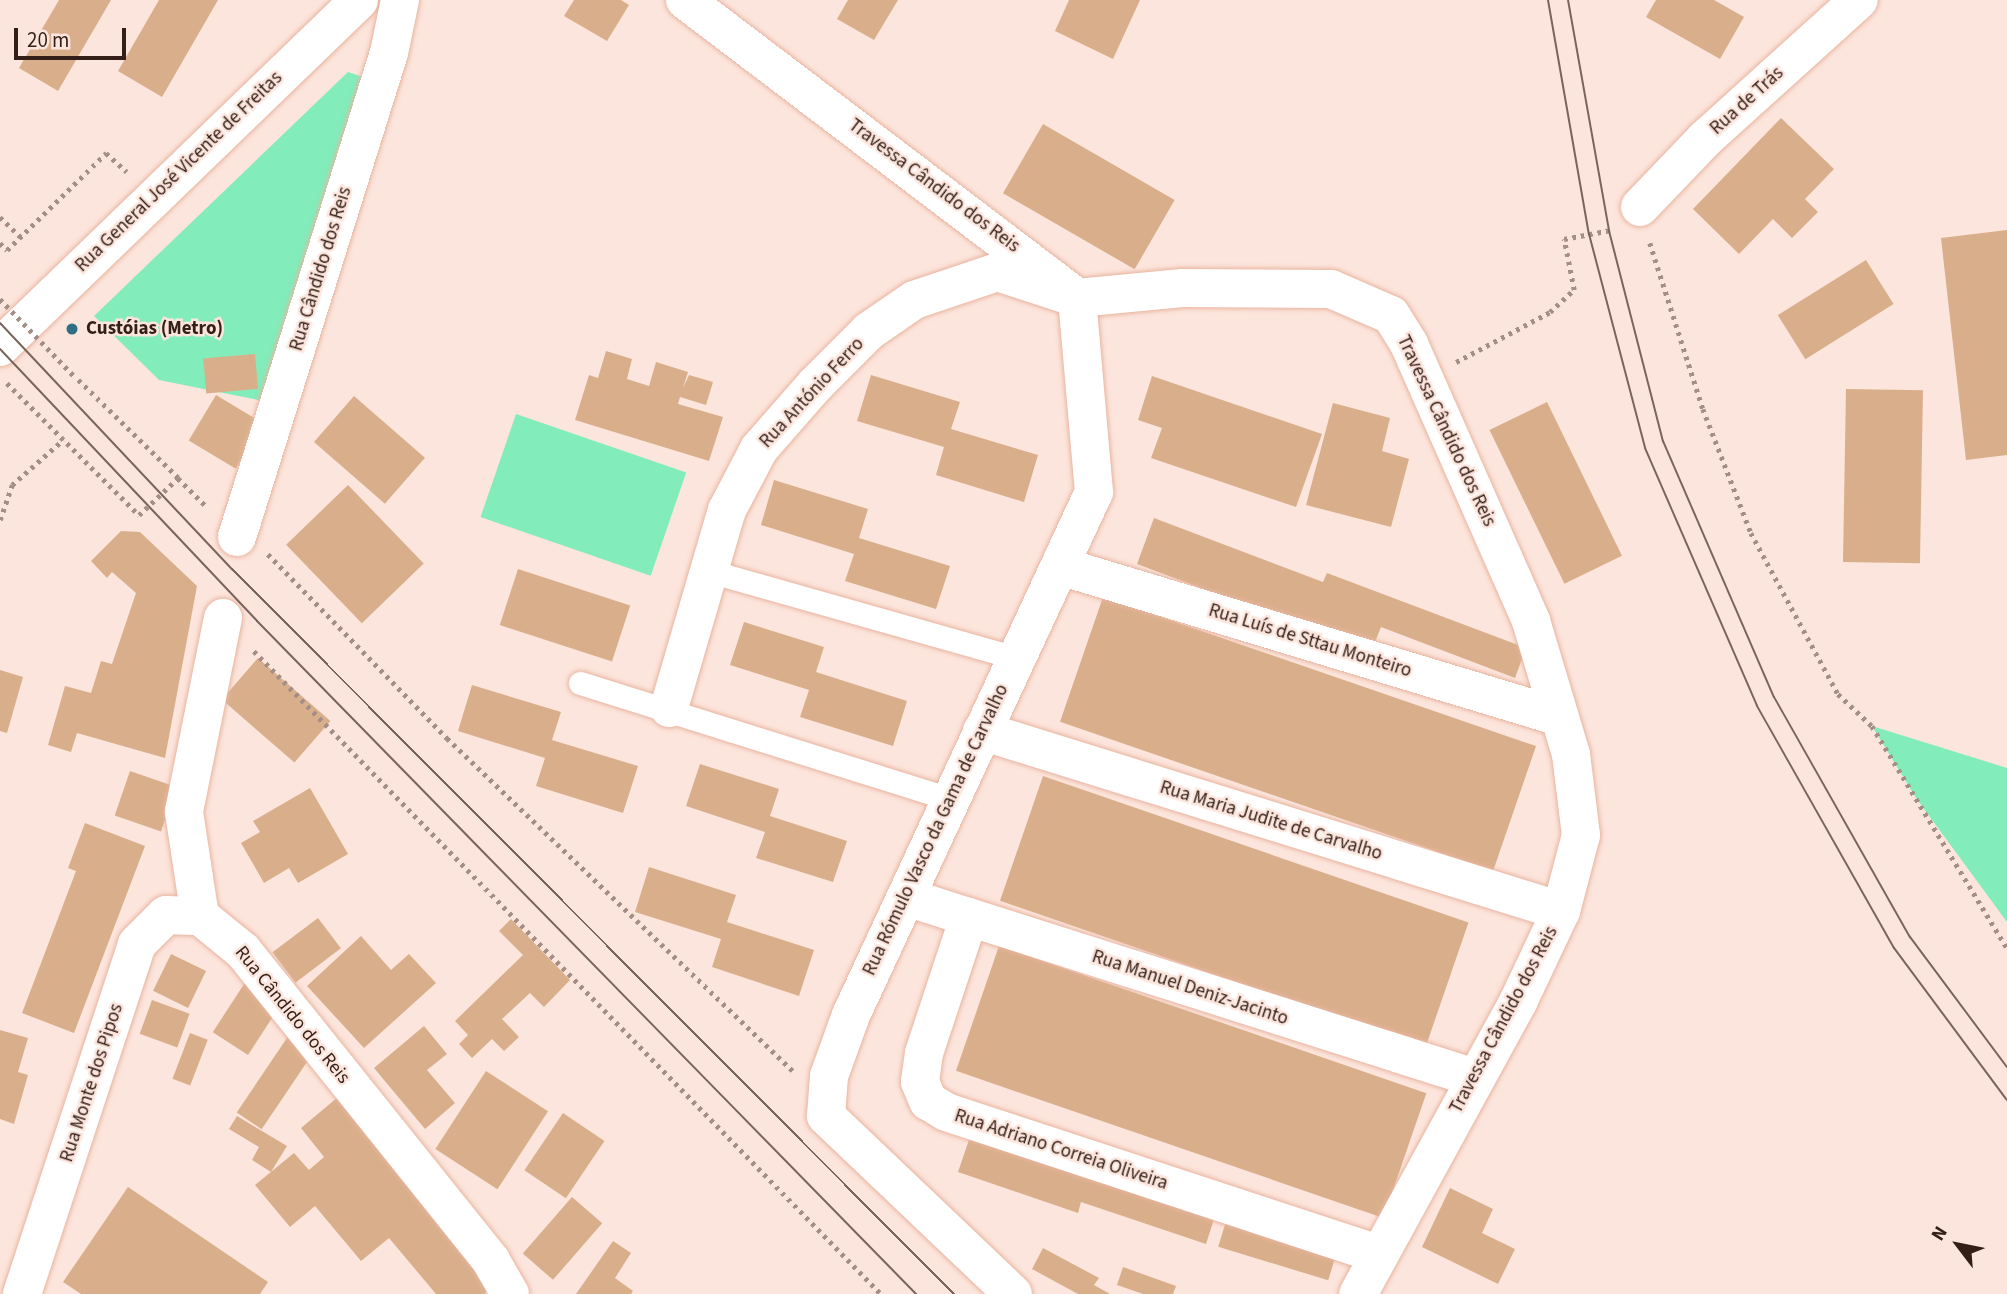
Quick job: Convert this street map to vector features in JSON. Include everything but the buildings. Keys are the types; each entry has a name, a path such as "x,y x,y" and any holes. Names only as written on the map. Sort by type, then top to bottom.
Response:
{"street":[{"name":"Rua Cândido dos Reis","path":"239,532 388,53 400,0"},
{"name":"Travessa Cândido dos Reis","path":"685,0 1077,298 1183,288 1331,289 1391,314 1424,379 1531,621 1570,754 1581,835 1561,911 1475,1078 1358,1294"},
{"name":"Rua de Trás","path":"1640,207 1705,139 1859,0"},
{"name":"Rua General José Vicente de Freitas","path":"0,347 357,1"},
{"name":"Rua António Ferro","path":"669,708 727,510 759,449 869,331 914,300 997,272 1077,298"},
{"name":"Rua Rómulo Vasco da Gama de Carvalho","path":"827,1104 829,1076 851,1015 1094,492 1077,298"},
{"name":"Rua Luís de Sttau Monteiro","path":"1060,566 1560,717"},
{"path":"200,915 184,812 223,618"},
{"name":"Rua Maria Judite de Carvalho","path":"982,731 1561,911"},
{"name":"Rua Manuel Deniz-Jacinto","path":"906,897 1475,1078"},
{"name":"Rua Monte dos Pipos","path":"22,1294 137,944 166,915 200,915"},
{"name":"Rua Cândido dos Reis","path":"200,915 243,951 491,1262 510,1294"},
{"name":"Rua Adriano Correia Oliveira","path":"969,917 924,1053 920,1082 928,1101 946,1112 1379,1254"},
{"path":"827,1104 825,1116 1013,1294"}],"lane":[{"path":"709,571 1016,658"},
{"path":"580,683 669,708 950,799"}],"path":[{"path":"0,243 7,250 106,153 131,176"},
{"path":"1424,379 1550,312 1574,290 1564,239 1626,228 1640,207"},
{"path":"1640,207 1703,409 1751,533 1838,694 1872,726 2007,948"},
{"path":"0,217 21,237"},
{"path":"0,299 177,478 139,515 0,377"},
{"path":"0,520 12,485 63,440"},
{"path":"239,532 447,738 827,1104"},
{"path":"223,618 881,1294"}],"green space":[{"path":"348,72 363,77 263,401 159,380 94,316"},
{"path":"516,414 686,473 651,576 481,517"},
{"path":"1872,726 2007,768 2007,922 1916,798"}],"tram line":[{"path":"1548,0 1589,234 1645,448 1757,706 1894,948 2007,1100"},
{"path":"1568,0 1609,231 1663,441 1774,697 1910,937 2007,1067"},
{"path":"0,323 232,569 954,1294"},
{"path":"0,349 257,621 916,1294"}],"place":[{"name":"Custóias (Metro)","path":"72,329"}]}
